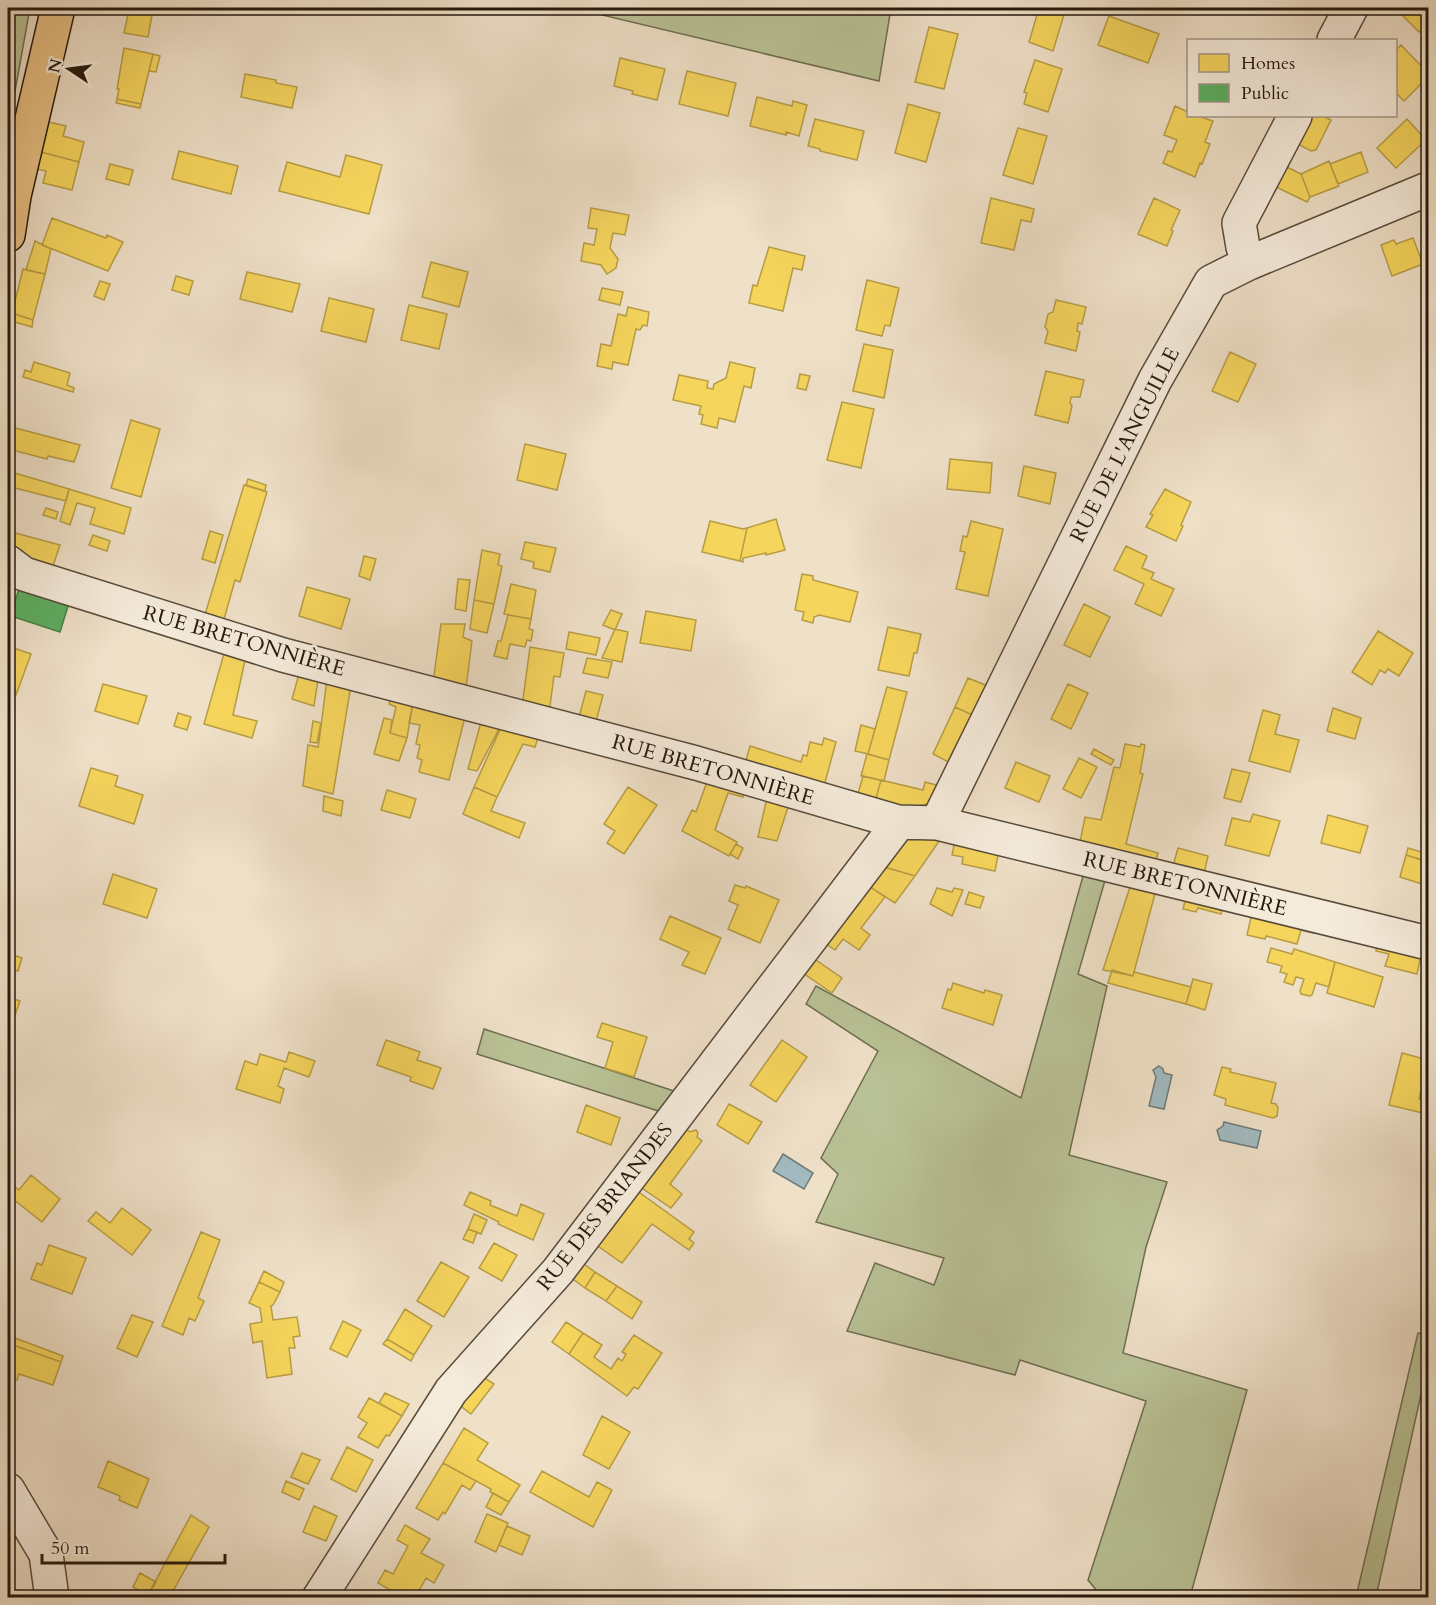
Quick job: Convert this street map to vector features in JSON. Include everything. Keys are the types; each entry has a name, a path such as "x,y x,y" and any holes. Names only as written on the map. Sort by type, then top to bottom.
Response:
{"main road":[{"path":"8,235 14,196 58,8"}],"street":[{"path":"1335,39 1351,8"},
{"path":"1249,263 1243,247 1239,223 1294,117"},
{"name":"RUE DE L'ANGUILLE","path":"938,823 1155,380 1210,282 1249,263 1428,189"},
{"name":"RUE BRETONNIÈRE","path":"16,568 283,655 696,764 898,822 938,823 1428,943"},
{"name":"RUE DES BRIANDES","path":"319,1598 451,1391 558,1271 898,822"},
{"path":"8,1490 46,1554 52,1598"}],"green space":[{"path":"8,8 30,8 8,130"},
{"path":"603,8 891,8 879,81 602,15"},
{"path":"1085,869 1106,877 1078,974 1107,986 1069,1155 1167,1182 1146,1247 1123,1353 1247,1390 1190,1597 1102,1597 1088,1580 1146,1401 1020,1360 1015,1375 847,1331 875,1263 934,1285 944,1258 816,1222 838,1174 821,1158 878,1051 806,1004 816,986 1021,1098"},
{"path":"484,1029 677,1092 665,1113 477,1054"},
{"path":"1418,1333 1428,1335 1428,1363 1376,1597 1356,1597"}],"water":[{"path":"1159,1066 1164,1073 1172,1075 1164,1109 1149,1106 1156,1077 1153,1070"},
{"path":"1224,1122 1261,1131 1257,1148 1220,1140 1217,1130 1223,1126"},
{"path":"783,1154 813,1173 804,1189 773,1171"}],"building: Homes":[{"path":"1039,8 1066,8 1053,51 1029,42"},
{"path":"1402,8 1428,8 1428,24 1419,32 1398,11"},
{"path":"129,10 152,15 148,37 124,33"},
{"path":"1109,16 1159,34 1148,63 1098,45"},
{"path":"929,27 958,34 944,89 915,82"},
{"path":"1401,45 1428,73 1428,77 1404,101 1397,94 1397,49"},
{"path":"124,48 153,54 141,104 117,99"},
{"path":"153,54 160,56 156,72 149,71"},
{"path":"620,58 665,69 657,100 632,94 633,91 614,86"},
{"path":"1035,60 1062,69 1048,112 1024,104 1027,93 1024,92"},
{"path":"687,71 736,83 728,116 679,104"},
{"path":"245,74 297,87 292,108 241,97"},
{"path":"757,97 792,106 793,101 807,105 799,136 750,126"},
{"path":"117,99 141,104 140,108 116,103"},
{"path":"908,104 940,113 926,162 895,153"},
{"path":"1175,106 1187,112 1187,117 1201,117 1213,121 1205,142 1210,144 1195,177 1163,163 1168,151 1172,152 1177,140 1164,135"},
{"path":"1309,117 1325,117 1331,120 1316,150 1311,151 1296,143"},
{"path":"815,119 864,131 857,160 808,146"},
{"path":"1407,119 1426,140 1396,168 1377,148"},
{"path":"49,122 66,126 63,136 84,142 79,162 41,152"},
{"path":"1018,128 1047,136 1033,184 1003,175"},
{"path":"179,151 238,166 231,194 172,179"},
{"path":"41,152 79,162 72,190 43,183 46,171 37,169"},
{"path":"1361,152 1368,172 1338,184 1330,164"},
{"path":"346,155 382,165 369,214 279,191 287,162 340,177"},
{"path":"1329,161 1339,186 1310,197 1301,174"},
{"path":"110,164 133,170 129,185 106,179"},
{"path":"1285,166 1301,174 1310,197 1307,202 1274,186"},
{"path":"991,198 1034,209 1031,222 1021,220 1014,250 981,243"},
{"path":"1154,198 1180,210 1167,246 1138,234"},
{"path":"591,208 629,215 625,235 613,233 610,248 618,259 616,268 607,274 601,265 581,261 584,243 594,245 597,229 588,228"},
{"path":"52,218 123,242 108,271 42,245"},
{"path":"1413,238 1423,264 1392,276 1381,245 1394,240 1396,244"},
{"path":"35,241 51,249 45,274 26,270"},
{"path":"769,247 805,256 802,270 793,268 783,311 749,303 753,285 757,286"},
{"path":"431,262 468,272 459,307 422,297"},
{"path":"23,269 45,274 33,320 12,313"},
{"path":"247,272 300,284 292,312 240,299"},
{"path":"176,276 193,281 189,295 172,290"},
{"path":"867,280 899,288 890,326 885,325 882,336 856,330"},
{"path":"100,281 110,284 104,300 94,296"},
{"path":"602,288 623,292 620,305 599,300"},
{"path":"329,298 374,309 366,342 321,331"},
{"path":"1056,300 1086,307 1082,324 1078,323 1077,331 1080,332 1076,351 1045,343 1048,314 1053,312"},
{"path":"409,305 447,314 439,349 401,340"},
{"path":"628,307 649,312 647,326 643,325 640,330 636,329 628,365 613,362 612,369 597,366 601,344 611,346 618,314 626,316"},
{"path":"12,313 33,320 32,327 11,321"},
{"path":"864,344 893,350 884,398 853,391"},
{"path":"1230,352 1256,364 1238,402 1212,391"},
{"path":"34,362 70,373 67,385 74,388 73,392 23,377 25,370 31,372"},
{"path":"730,362 755,368 751,388 744,386 735,422 719,418 717,428 701,424 703,415 699,414 701,406 673,400 679,375 708,381 707,388 713,389 714,384 726,378"},
{"path":"1046,371 1084,380 1080,397 1071,397 1072,406 1068,423 1035,415"},
{"path":"800,374 810,376 806,390 797,388"},
{"path":"842,402 874,409 861,468 827,460"},
{"path":"131,420 160,429 141,497 111,488"},
{"path":"8,426 80,445 74,462 48,456 47,459 8,449"},
{"path":"525,444 566,454 557,490 517,480"},
{"path":"950,459 992,463 990,493 947,489"},
{"path":"1024,466 1056,473 1050,504 1018,496"},
{"path":"8,471 69,489 66,501 11,487 10,498 8,498"},
{"path":"248,479 266,485 265,491 246,485"},
{"path":"244,485 267,492 240,582 235,580 223,623 204,618"},
{"path":"69,489 131,508 124,534 90,524 95,508 77,503 70,525 60,521"},
{"path":"1165,489 1191,502 1176,541 1146,527 1153,515 1150,514"},
{"path":"46,508 58,512 56,519 43,515"},
{"path":"776,519 785,550 743,558 743,562 740,561 747,528"},
{"path":"710,521 747,528 740,561 702,552"},
{"path":"971,521 1003,529 988,596 956,589 965,552 960,551 963,536 967,537"},
{"path":"8,531 60,545 52,569 36,564 8,544"},
{"path":"210,531 223,535 215,563 202,559"},
{"path":"93,535 110,541 107,551 89,545"},
{"path":"525,542 556,548 550,572 533,568 534,562 521,559"},
{"path":"1126,546 1147,556 1142,568 1154,573 1151,579 1174,589 1161,616 1135,604 1144,584 1114,570"},
{"path":"482,550 500,554 498,565 502,566 494,604 474,600"},
{"path":"364,556 376,559 370,580 359,576"},
{"path":"802,574 813,576 813,580 858,592 850,622 819,615 814,617 813,623 802,620 804,612 795,610"},
{"path":"458,579 470,580 466,611 455,609"},
{"path":"511,584 536,590 531,619 504,614"},
{"path":"307,587 350,599 341,629 299,616"},
{"path":"474,600 494,604 487,633 470,629"},
{"path":"1084,604 1110,617 1090,657 1064,645"},
{"path":"611,610 622,614 615,630 603,625"},
{"path":"646,611 696,620 691,651 640,643"},
{"path":"508,615 531,619 529,629 533,630 531,641 527,640 525,647 510,644 507,659 494,656"},
{"path":"441,624 465,624 463,637 472,641 466,688 433,683"},
{"path":"888,627 921,634 909,676 878,670"},
{"path":"615,629 628,632 622,662 602,658"},
{"path":"1378,631 1413,653 1399,676 1388,669 1385,673 1380,670 1372,685 1352,672"},
{"path":"569,632 600,638 596,655 566,649"},
{"path":"8,646 31,654 16,695 8,692"},
{"path":"530,647 564,653 560,677 554,676 549,713 522,706"},
{"path":"225,650 246,656 233,715 257,721 252,738 204,724"},
{"path":"587,658 612,662 608,678 583,673"},
{"path":"299,674 318,680 314,706 292,699"},
{"path":"968,678 993,688 979,718 955,707"},
{"path":"327,679 351,685 333,794 303,786 308,745 318,747"},
{"path":"103,684 147,696 138,724 95,711"},
{"path":"1068,684 1088,693 1071,729 1051,719"},
{"path":"887,687 907,692 889,760 868,754"},
{"path":"586,691 603,695 595,725 578,721"},
{"path":"391,696 413,703 407,738 390,733 396,707 389,704"},
{"path":"413,703 465,717 449,780 419,772 422,760 417,758 420,745 416,744 420,725 409,723"},
{"path":"955,707 979,718 954,765 933,754"},
{"path":"1333,708 1361,718 1355,739 1327,731"},
{"path":"1263,710 1280,715 1275,734 1299,740 1290,772 1249,761"},
{"path":"178,713 191,717 187,730 174,726"},
{"path":"384,718 392,720 390,733 407,738 399,761 374,754"},
{"path":"313,721 321,723 317,743 310,742"},
{"path":"481,722 500,727 477,771 468,769"},
{"path":"861,725 875,729 868,754 855,751"},
{"path":"501,727 538,738 535,747 523,744 497,797 474,787"},
{"path":"824,738 836,742 824,786 745,764 750,746 801,762 803,755 807,756 810,742 822,745"},
{"path":"1125,744 1140,747 1141,744 1145,745 1140,773 1143,774 1126,844 1158,853 1154,866 1079,847 1085,817 1101,820 1114,767 1120,768"},
{"path":"1094,749 1114,760 1111,765 1091,754"},
{"path":"867,754 889,760 884,781 861,776"},
{"path":"1079,758 1097,767 1081,798 1063,789"},
{"path":"1016,762 1050,776 1039,802 1005,788"},
{"path":"91,768 118,776 115,786 143,795 134,824 79,806"},
{"path":"1232,769 1250,773 1241,802 1224,798"},
{"path":"863,776 881,780 875,802 857,797"},
{"path":"708,779 744,791 743,797 728,793 715,830 737,842 729,856 682,831 692,810 696,812"},
{"path":"881,780 923,790 925,782 940,786 927,804 901,810 875,802"},
{"path":"474,787 497,797 491,811 525,823 519,838 463,814"},
{"path":"628,787 657,805 624,854 607,843 615,831 604,824"},
{"path":"387,790 416,799 410,818 381,810"},
{"path":"324,796 343,801 341,816 323,811"},
{"path":"767,798 789,804 777,841 758,837"},
{"path":"1253,814 1280,821 1269,856 1225,845 1232,818 1250,822"},
{"path":"1328,815 1368,826 1360,853 1321,843"},
{"path":"912,829 942,837 915,876 884,867"},
{"path":"955,841 999,850 995,871 962,864 963,857 952,855"},
{"path":"736,844 743,848 738,859 730,854"},
{"path":"1178,848 1208,856 1203,878 1172,870"},
{"path":"1408,848 1428,854 1426,861 1406,855"},
{"path":"1406,855 1428,862 1428,886 1400,877"},
{"path":"881,866 915,876 895,903 867,885"},
{"path":"113,874 157,889 147,918 103,904"},
{"path":"1131,884 1156,890 1133,976 1103,970"},
{"path":"735,885 745,888 746,886 779,900 760,943 728,929 738,905 729,901"},
{"path":"867,885 885,897 861,928 870,935 859,950 843,939 835,950 825,943"},
{"path":"937,888 952,892 954,888 963,890 952,916 930,904"},
{"path":"969,892 984,897 980,908 965,904"},
{"path":"1186,897 1223,906 1221,914 1198,908 1196,912 1183,909"},
{"path":"1252,913 1314,926 1313,933 1301,930 1297,944 1266,936 1265,939 1247,935"},
{"path":"670,916 721,938 705,974 682,965 689,952 660,939"},
{"path":"1377,943 1421,954 1417,974 1385,966 1389,954 1376,951"},
{"path":"1271,948 1292,954 1294,949 1335,962 1329,987 1316,983 1312,995 1301,994 1304,979 1296,977 1293,985 1284,982 1287,974 1280,972 1282,966 1267,962"},
{"path":"8,953 22,958 18,971 14,970 8,988"},
{"path":"813,958 842,978 832,993 803,973"},
{"path":"1335,962 1383,977 1374,1007 1327,993"},
{"path":"1112,970 1133,976 1134,972 1191,987 1186,1004 1108,983"},
{"path":"1193,979 1212,984 1205,1010 1186,1004"},
{"path":"953,983 984,993 985,990 1002,995 993,1025 942,1008 948,989 951,990"},
{"path":"8,997 20,1001 14,1018 8,1015"},
{"path":"602,1023 647,1037 634,1077 605,1068 613,1042 597,1037"},
{"path":"386,1040 420,1052 417,1060 441,1068 433,1089 410,1081 411,1077 377,1065"},
{"path":"782,1040 807,1057 776,1102 750,1085"},
{"path":"289,1052 315,1061 309,1077 284,1068 278,1086 284,1089 280,1103 236,1089 245,1061 257,1065 260,1054 286,1062"},
{"path":"1402,1053 1428,1060 1419,1099 1428,1101 1427,1114 1389,1105"},
{"path":"1222,1067 1231,1069 1230,1072 1276,1083 1271,1103 1276,1104 1278,1108 1277,1116 1273,1118 1225,1105 1226,1099 1214,1095"},
{"path":"729,1104 762,1122 748,1144 717,1125"},
{"path":"586,1105 620,1118 611,1145 577,1132"},
{"path":"684,1127 690,1132 696,1130 697,1137 702,1141 670,1184 682,1194 671,1208 639,1186"},
{"path":"31,1175 60,1199 42,1222 8,1195 8,1181 19,1190"},
{"path":"636,1190 694,1232 689,1239 694,1243 689,1250 652,1224 622,1263 595,1244"},
{"path":"470,1192 491,1201 490,1205 517,1216 521,1204 544,1214 533,1240 464,1205"},
{"path":"122,1208 151,1230 132,1255 88,1221 96,1212 110,1223"},
{"path":"474,1214 487,1220 481,1234 468,1229"},
{"path":"468,1229 477,1232 473,1243 463,1239"},
{"path":"201,1232 220,1240 198,1298 204,1301 195,1321 189,1318 183,1335 162,1326"},
{"path":"494,1243 517,1255 502,1281 479,1268"},
{"path":"49,1245 86,1258 72,1294 31,1279 37,1263 42,1265"},
{"path":"441,1262 469,1277 444,1317 417,1301"},
{"path":"581,1262 595,1272 585,1288 570,1277"},
{"path":"264,1271 284,1282 280,1292 259,1282"},
{"path":"595,1272 617,1286 606,1301 585,1288"},
{"path":"259,1282 280,1292 271,1306 273,1320 297,1317 300,1336 293,1337 295,1348 289,1348 292,1374 267,1378 262,1341 253,1343 250,1324 262,1322 260,1308 249,1303"},
{"path":"617,1286 642,1302 632,1319 606,1301"},
{"path":"405,1309 432,1326 414,1355 387,1339"},
{"path":"132,1315 153,1322 137,1357 117,1348"},
{"path":"343,1321 361,1330 347,1357 330,1349"},
{"path":"566,1322 583,1333 569,1354 552,1342"},
{"path":"583,1333 602,1345 594,1357 611,1369 618,1358 622,1361 626,1354 622,1352 634,1335 662,1353 638,1389 634,1387 627,1396 569,1354"},
{"path":"15,1338 63,1356 61,1362 13,1345"},
{"path":"387,1339 414,1355 411,1361 383,1344"},
{"path":"13,1345 61,1362 53,1385 19,1374 17,1380 8,1377 8,1358"},
{"path":"480,1375 494,1384 471,1414 458,1404"},
{"path":"385,1393 409,1404 402,1416 379,1403"},
{"path":"369,1398 402,1416 378,1448 358,1437 367,1423 358,1417"},
{"path":"602,1416 630,1432 609,1469 583,1455"},
{"path":"464,1428 488,1443 477,1460 520,1485 509,1502 490,1492 491,1489 443,1463"},
{"path":"347,1447 373,1460 356,1492 331,1479"},
{"path":"302,1453 320,1460 308,1484 291,1477"},
{"path":"108,1461 149,1479 137,1508 119,1500 120,1496 98,1487"},
{"path":"443,1463 476,1481 470,1490 462,1485 445,1514 443,1512 438,1520 416,1508"},
{"path":"542,1471 589,1497 597,1482 612,1490 593,1527 530,1492"},
{"path":"286,1481 304,1489 299,1500 282,1492"},
{"path":"493,1493 509,1502 501,1515 486,1507"},
{"path":"314,1506 337,1516 326,1541 303,1532"},
{"path":"487,1514 508,1523 496,1552 475,1542"},
{"path":"191,1515 209,1527 169,1598 153,1598 148,1595"},
{"path":"405,1525 430,1539 421,1553 444,1565 434,1583 426,1578 415,1598 404,1598 378,1583 385,1570 393,1574 408,1546 397,1540"},
{"path":"507,1526 530,1536 522,1555 499,1545"},
{"path":"140,1573 156,1582 148,1595 133,1587"}],"building: Public":[{"path":"19,588 69,603 60,632 11,616"}]}
